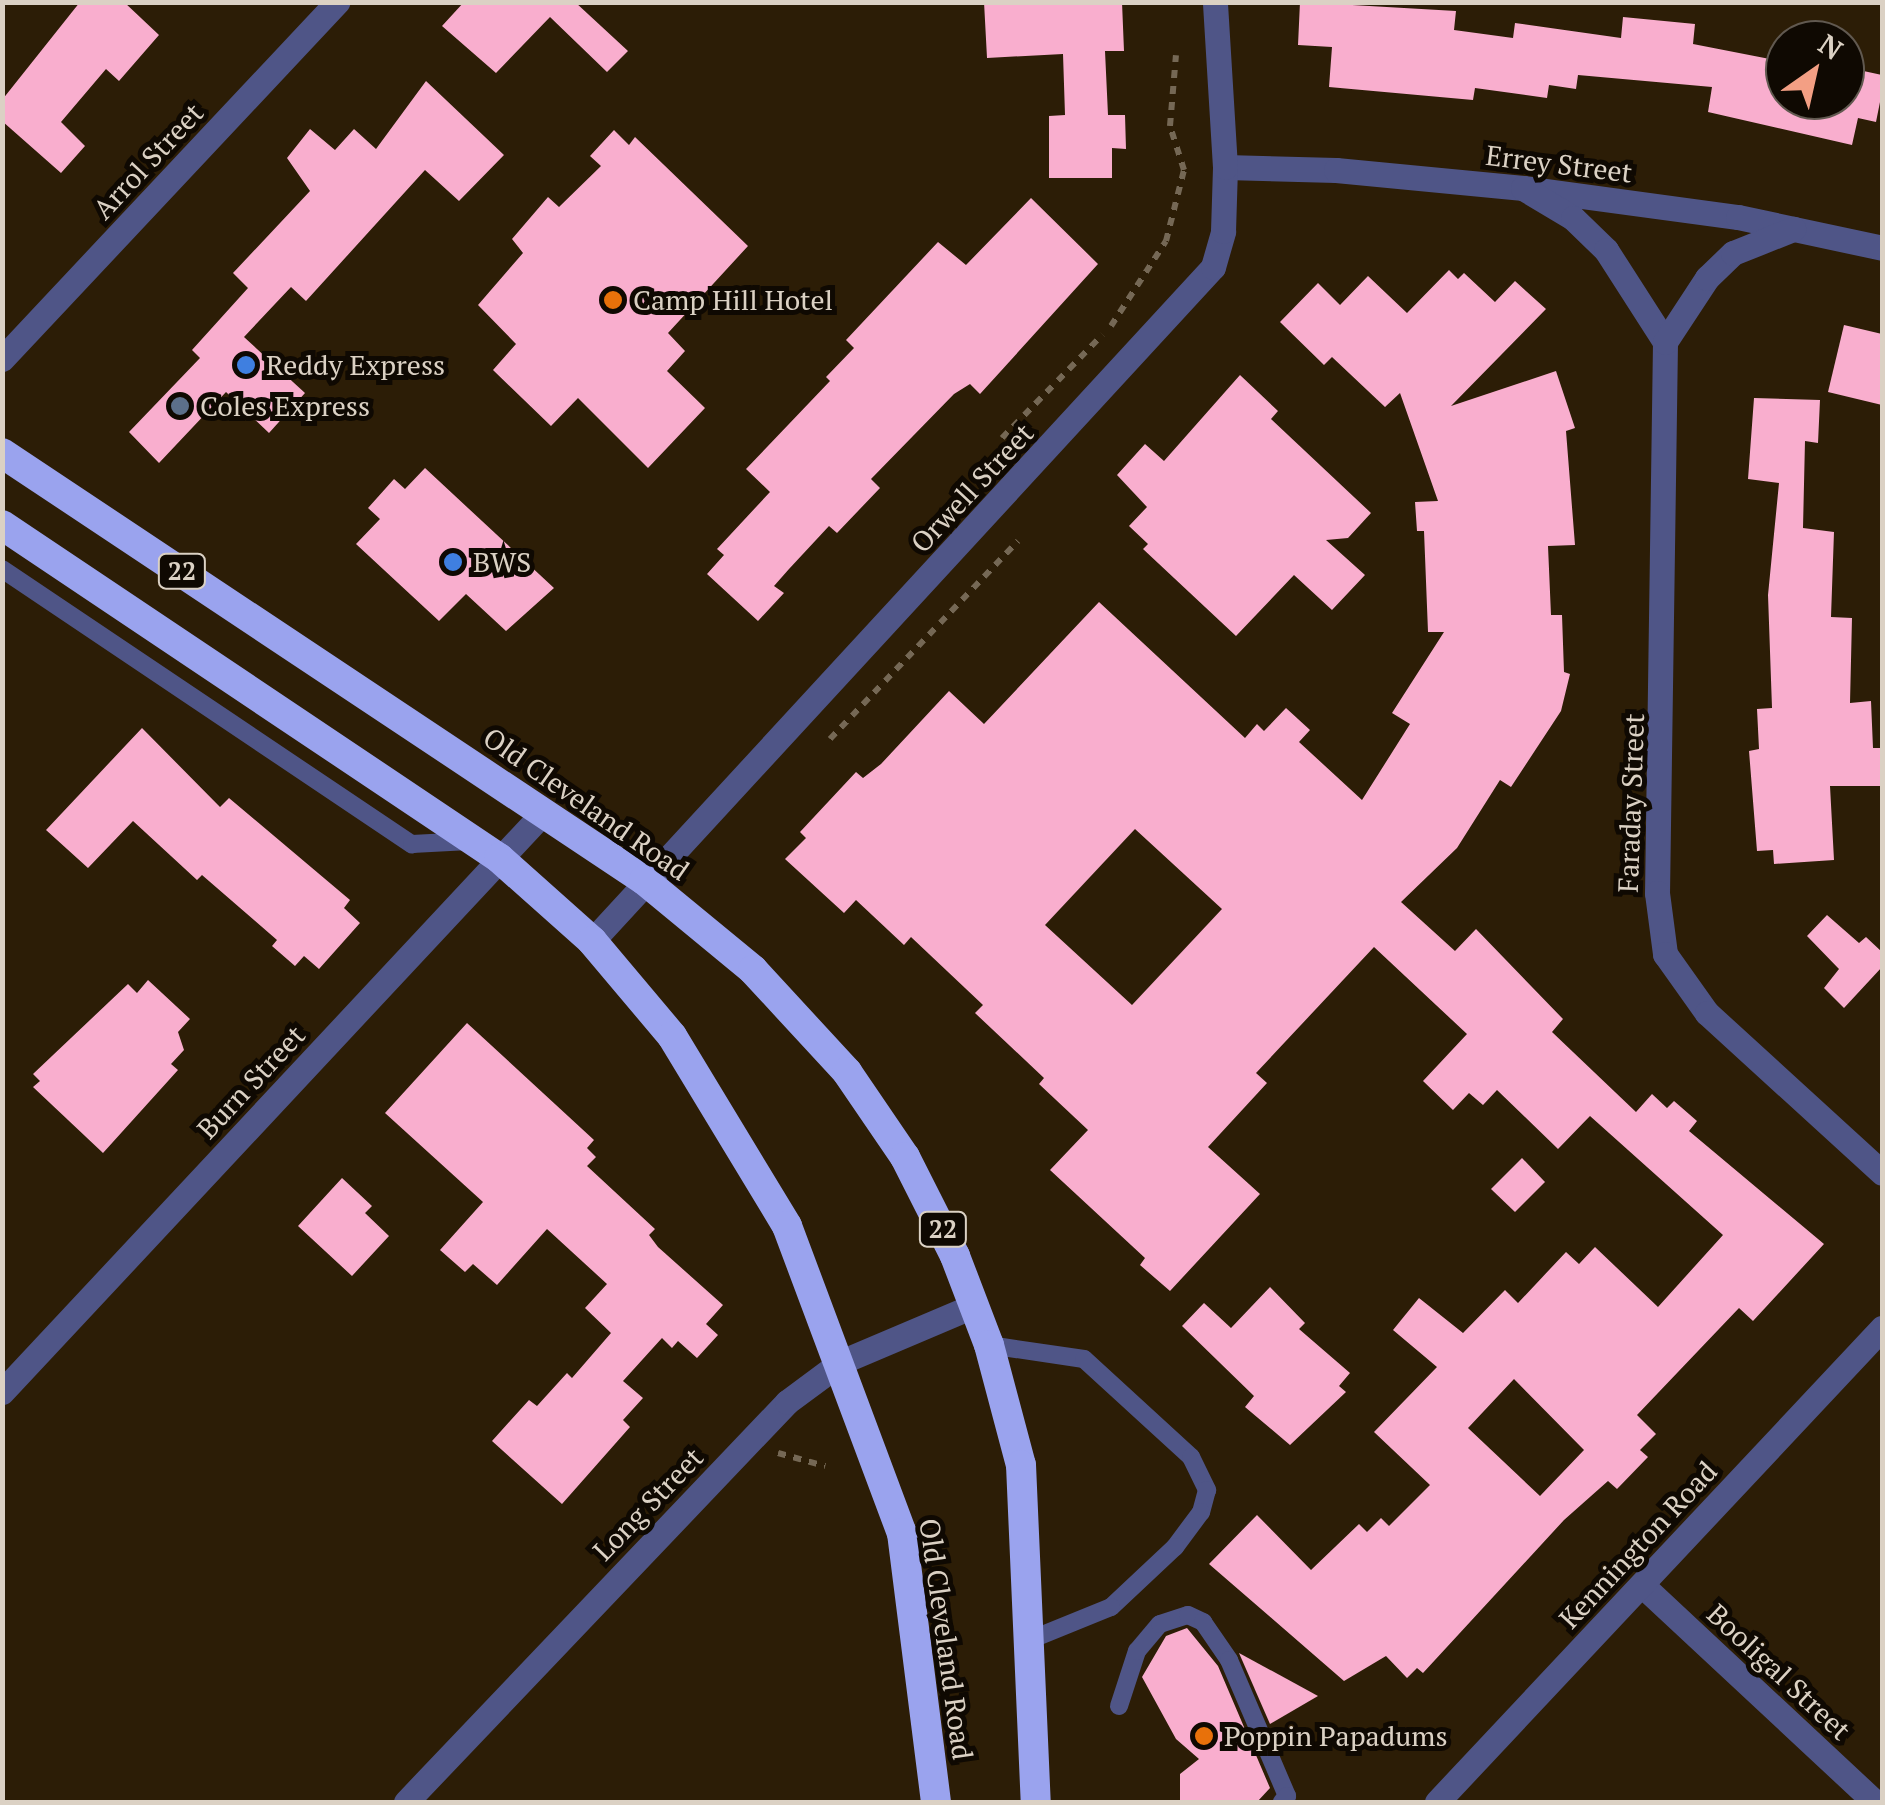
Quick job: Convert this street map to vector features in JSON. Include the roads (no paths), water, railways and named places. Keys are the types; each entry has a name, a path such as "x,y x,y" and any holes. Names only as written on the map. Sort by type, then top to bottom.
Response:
{"highway":[{"name":"Old Cleveland Road","path":"2,453 644,880 753,970 847,1072 930,1200 989,1345 1021,1465 1032,1639 1036,1802"},
{"name":"Old Cleveland Road","path":"2,524 487,849 592,942 672,1036 756,1167 841,1362 902,1533 936,1802"}],"street":[{"name":"Arrol Street","path":"2,360 337,2"},
{"name":"Orwell Street","path":"592,942 644,880 1213,267 1223,231 1225,167 1215,2"},
{"name":"Errey Street","path":"1225,167 1336,170 1523,188 1798,228 1882,248"},
{"path":"1523,188 1572,218 1606,250 1665,342 1706,278 1733,254 1798,228"},
{"name":"Faraday Street","path":"1665,342 1657,892 1665,954 1707,1013 1882,1173"},
{"name":"Burn Street","path":"2,1392 487,849 543,812"},
{"name":"Long Street","path":"406,1802 787,1402 841,1362 975,1305"},
{"name":"Kennington Road","path":"1436,1802 1882,1328"},
{"name":"Booligal Street","path":"1642,1586 1875,1802"}],"lane":[{"path":"2,569 412,844 487,849"},
{"path":"989,1345 1084,1359 1191,1457 1207,1490 1200,1512 1175,1547 1112,1607 1032,1639"},
{"path":"1119,1706 1131,1662 1160,1624 1188,1615 1202,1622 1229,1660 1287,1796 1282,1802"}],"place":[{"name":"Camp Hill Hotel","path":"613,300"},
{"name":"Reddy Express","path":"246,365"},
{"name":"Coles Express","path":"180,406"},
{"name":"BWS","path":"453,562"},
{"name":"Poppin Papadums","path":"1204,1736"}]}
